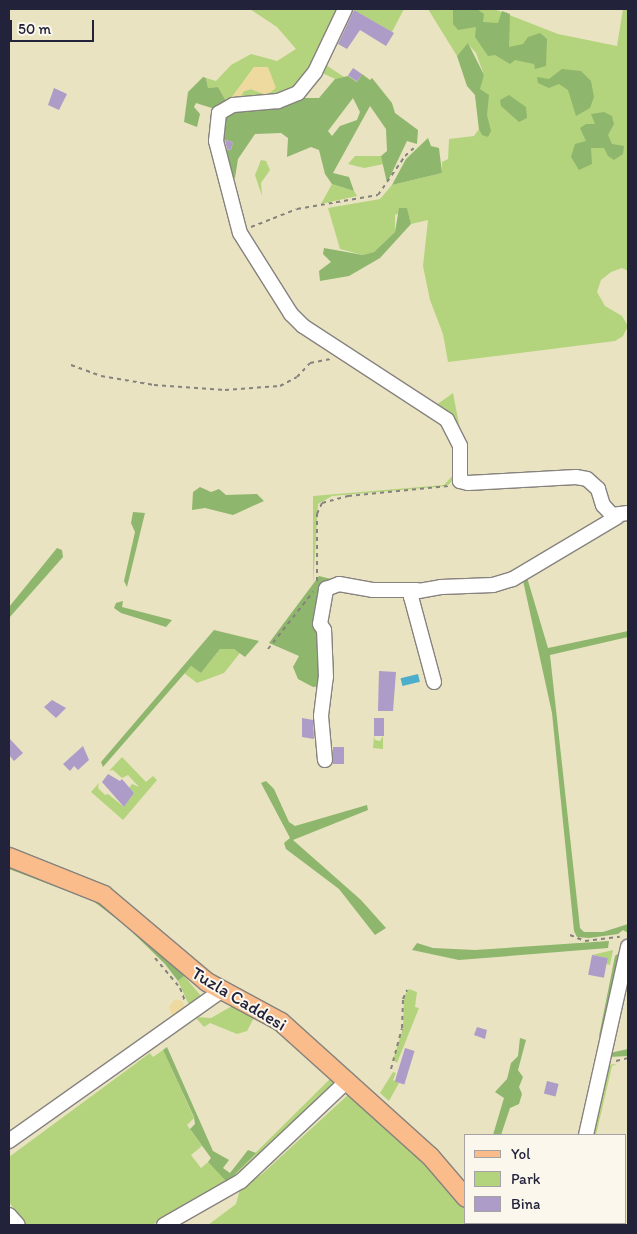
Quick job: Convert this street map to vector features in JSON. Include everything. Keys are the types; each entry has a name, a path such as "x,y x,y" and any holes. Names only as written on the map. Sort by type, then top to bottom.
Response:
{"main road":[{"name":"Tuzla Caddesi","path":"9,857 104,895 190,970 221,991 280,1022 348,1080 430,1156 464,1196"}],"street":[{"path":"345,9 315,72 298,93 278,102 233,106 219,113 216,141 239,231 291,314 303,326 447,420 460,446 460,481 587,479 598,489 606,510 623,515"},
{"path":"325,760 321,716 326,677 324,630 320,624 326,589 339,584 373,590 417,590 493,585 513,579 623,515"},
{"path":"417,590 411,598 434,682"},
{"path":"586,1134 627,943"},
{"path":"9,1141 190,1015 221,991"},
{"path":"164,1225 241,1181 348,1080"},
{"path":"9,1215 18,1225"}],"path":[{"path":"239,231 297,209 378,195 405,156 415,147"},
{"path":"71,365 100,376 136,382 225,390 280,386 317,360 355,359"},
{"path":"268,649 316,587 317,514 322,503 348,496 446,488 460,481"},
{"path":"570,935 585,941 627,943"},
{"path":"150,952 180,988 190,1015"},
{"path":"391,1069 406,990"}],"green space":[{"path":"250,9 338,9 314,65 294,93 236,103 244,91 251,89 267,95 254,67 232,97 226,101 218,87 208,88 206,78 216,81 231,65 251,54 277,61 296,49 277,27"},
{"path":"352,9 404,9 392,32"},
{"path":"428,9 494,9 558,34 617,46 623,9 628,9 628,271 622,268 611,272 601,280 597,292 605,306 622,316 628,326 623,336 615,341 448,362 443,334 430,300 423,266 428,220 411,224 407,209 395,215 395,232 374,252 363,255 340,249 328,208 380,199 392,185 442,173 442,162 448,159 449,139 474,136 479,129 475,95 484,75 476,53 468,44 457,56"},
{"path":"453,9 477,9 484,14 483,22 498,23 502,11 510,14 509,47 523,44 528,37 540,33 547,39 546,66 535,69 534,64 515,60 510,64 495,55 488,56 475,37 476,27 458,30 453,24"},
{"path":"468,43 484,75 480,89 489,95 487,115 491,131 488,137 482,135 479,129 475,95 467,86 457,56"},
{"path":"323,63 344,77 335,79 318,71"},
{"path":"562,69 581,71 591,81 594,97 590,108 576,116 568,90 559,84 549,88 538,83 537,77 549,79"},
{"path":"362,74 370,80 372,78 392,103 395,113 418,130 417,144 407,141 387,183 381,156 387,151 386,129 370,106 333,173 349,177 354,191 332,184 325,174 319,150 311,147 287,157 288,138 281,133 255,134 238,159 235,178 226,180 223,168 229,159 225,149 231,150 233,142 222,139 220,118 234,108 297,98 319,98 335,79 348,76 357,82","holes":["353,98 360,112 357,120 340,126 332,136 328,131"]},
{"path":"203,77 206,78 208,88 218,87 226,101 218,110 196,103 194,107 200,114 197,127 184,122 188,92"},
{"path":"509,95 526,107 527,118 519,122 501,106 500,100"},
{"path":"604,112 612,116 614,124 608,135 612,144 624,146 623,154 614,160 608,156 604,148 591,148 592,164 579,170 571,157 575,144 586,141 580,128 586,124 595,124 591,114"},
{"path":"428,138 431,146 439,148 442,173 392,185 406,159"},
{"path":"355,156 381,156 384,164 364,168 348,164"},
{"path":"261,160 266,161 270,170 261,183 262,196 255,175"},
{"path":"332,184 354,191 357,196 321,204"},
{"path":"399,208 407,208 411,224 380,258 349,276 320,281 319,271 331,262 323,254 324,248 363,255 374,252 395,232"},
{"path":"453,393 462,440 432,408"},
{"path":"453,432 457,476 447,486 332,496 318,504 313,585 313,496 444,485 455,473"},
{"path":"200,487 211,492 219,489 226,495 257,494 264,501 233,515 205,508 192,510 193,492"},
{"path":"133,512 145,513 127,587 124,581 135,532 131,523"},
{"path":"57,548 62,550 63,557 9,618 9,607"},
{"path":"526,574 548,648 628,631 628,637 550,655 580,928 584,932 603,932 628,924 628,933 623,930 618,934 589,938 577,937 574,931 552,713 522,576"},
{"path":"319,576 331,579 324,583 321,686 313,687 298,679 293,667 299,656 269,643"},
{"path":"123,601 122,607 172,620 166,627 121,613 114,608 116,603"},
{"path":"214,630 259,641 245,657 234,649 220,649 201,673 191,666 103,767 101,762"},
{"path":"220,649 234,649 240,653 224,673 197,683 184,673 191,666 201,673"},
{"path":"374,736 375,740 380,741 383,736 383,749 373,748"},
{"path":"122,757 146,782 153,776 157,780 123,820 91,792 99,783 98,788 105,795 108,794 124,807 134,793 129,788 132,784 139,787 128,775 122,778 113,770 109,771"},
{"path":"266,781 274,789 289,822 295,826 367,805 368,810 293,840 361,900 386,928 375,935 339,889 286,849 284,843 290,838 261,783"},
{"path":"9,863 95,896 129,922 126,926 93,901 9,869"},
{"path":"137,929 184,976 178,981 165,964 133,933"},
{"path":"609,941 608,948 459,960 412,950 417,943 433,948 475,950"},
{"path":"613,950 610,965 606,964 607,958 592,955"},
{"path":"620,952 605,1037 599,1036 615,956"},
{"path":"184,976 202,997 189,1005 178,981"},
{"path":"409,989 417,992 415,1007 419,1008 397,1063 393,1060 403,1028 404,996"},
{"path":"232,1006 256,1014 247,1031 237,1034 210,1023 204,1027 195,1017 211,1018"},
{"path":"520,1038 526,1040 518,1070 523,1077 519,1087 522,1094 519,1104 510,1108 501,1134 493,1134 504,1098 495,1092 507,1079 511,1063 518,1056"},
{"path":"167,1047 213,1151 229,1160 223,1168 230,1173 248,1150 256,1153 227,1182 208,1162 211,1158 190,1129 195,1124 194,1117 163,1050"},
{"path":"628,1049 628,1056 609,1057 610,1053"},
{"path":"163,1050 194,1118 187,1125 202,1146 191,1155 201,1168 208,1162 227,1181 333,1076 338,1080 227,1182 152,1225 26,1225 9,1202 9,1157 150,1053 153,1057"},
{"path":"617,1064 612,1066 596,1134 590,1134 606,1065"},
{"path":"393,1072 396,1073 393,1080 399,1083 389,1101 380,1093"},
{"path":"350,1093 427,1161 464,1205 464,1224 481,1225 208,1225 236,1204 240,1189 262,1174"}],"sand":[{"path":"254,67 268,67 276,88 267,95 251,89 244,91 236,103 218,110 232,97"},
{"path":"175,999 182,1001 186,1009 181,1017 172,1015 169,1007"}],"water":[{"path":"418,674 420,682 402,686 401,678"}],"building":[{"path":"354,10 394,33 386,46 360,30 347,49 338,44"},
{"path":"353,68 362,74 357,82 348,75"},
{"path":"54,88 67,94 59,110 48,105"},
{"path":"225,140 233,142 231,150 227,149"},
{"path":"379,671 396,672 393,711 378,711"},
{"path":"52,700 66,708 56,718 44,707"},
{"path":"302,718 313,720 314,739 302,737"},
{"path":"374,718 384,718 384,736 374,736"},
{"path":"9,738 23,753 14,761 9,755"},
{"path":"83,746 89,760 78,770 74,766 70,771 63,764"},
{"path":"333,747 344,747 344,764 333,764"},
{"path":"108,774 120,781 122,779 134,793 124,807 102,782"},
{"path":"592,955 608,958 604,978 588,975"},
{"path":"477,1027 487,1030 485,1039 474,1035"},
{"path":"405,1048 415,1051 404,1084 395,1081"},
{"path":"547,1081 559,1084 555,1097 544,1094"}]}
